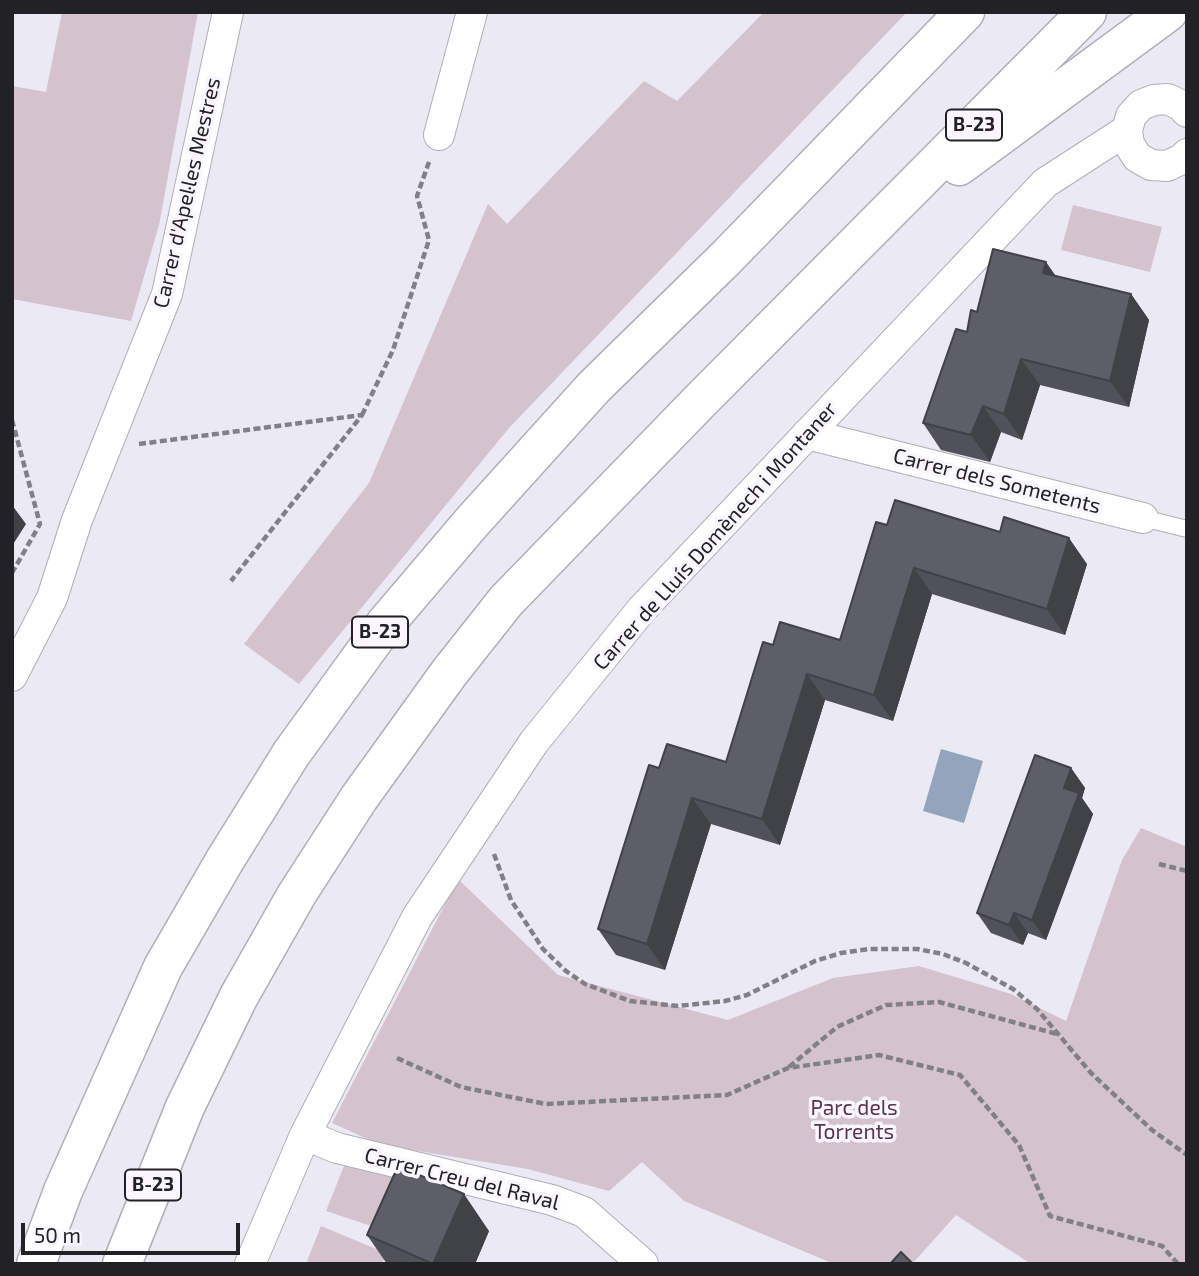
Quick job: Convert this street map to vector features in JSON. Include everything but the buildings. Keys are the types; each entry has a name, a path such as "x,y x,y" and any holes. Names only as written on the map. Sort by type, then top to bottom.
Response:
{"highway":[{"name":"B-23","path":"36,1264 64,1191 163,967 290,754 386,623 472,522 594,387 726,258 965,12"},
{"name":"B-23","path":"122,1264 186,1107 239,996 298,894 352,809 442,683 506,601 1087,12"},
{"path":"862,238 1168,12"}],"street":[{"name":"Carrer d'Apel·les Mestres","path":"12,676 52,598 77,520 167,294 228,12"},
{"path":"439,135 472,12"},
{"path":"1151,165 1137,157 1129,144 1127,130 1132,116 1141,106 1154,100 1168,99 1187,112"},
{"name":"Carrer de Lluís Domènech i Montaner","path":"250,1264 305,1135 417,917 534,742 642,609 1045,183 1127,130"},
{"path":"1076,162 1127,167 1167,166 1185,158"},
{"name":"Carrer dels Sometents","path":"807,434 1143,518"},
{"name":"Carrer Creu del Raval","path":"305,1135 337,1148 552,1200 584,1212 643,1264"}],"lane":[{"name":"Carrer dels Sometents","path":"1143,518 1187,529"}],"path":[{"path":"231,580 362,415 393,350 429,240 417,196 439,135"},
{"path":"106,448 362,415"},
{"path":"12,420 40,524 12,573"},
{"path":"492,847 511,900 543,949 566,971 585,984 608,994 655,1005 703,1005 747,995 815,961 841,953 882,948 917,949 943,954 991,975 1038,1009 1091,1073 1119,1101 1152,1130 1187,1155"},
{"path":"1160,864 1187,871"},
{"path":"788,1068 837,1027 886,1005 939,1002 1058,1034"},
{"path":"397,1058 461,1087 547,1104 727,1095 788,1068 880,1055 960,1075 1019,1145 1050,1216 1161,1246 1178,1264"}],"green space":[{"path":"62,12 198,12 159,225 131,321 12,299 12,86 46,92"},
{"path":"764,12 907,12 509,428 299,684 244,644 369,483 488,204 507,224 644,81 677,101"},
{"path":"1073,205 1162,227 1150,272 1061,250"},
{"name":"Parc dels Torrents","path":"1141,828 1187,847 1187,1264 1031,1264 956,1215 912,1264 834,1264 684,1201 642,1162 609,1191 528,1169 381,1145 332,1123 458,879 558,975 728,1020 833,978 919,966 1011,994 1066,1021 1122,860"},
{"path":"348,1156 418,1175 395,1234 326,1211"},
{"path":"321,1226 386,1253 382,1264 315,1264 307,1261"}],"water":[{"path":"941,749 983,761 964,823 923,811"}]}
